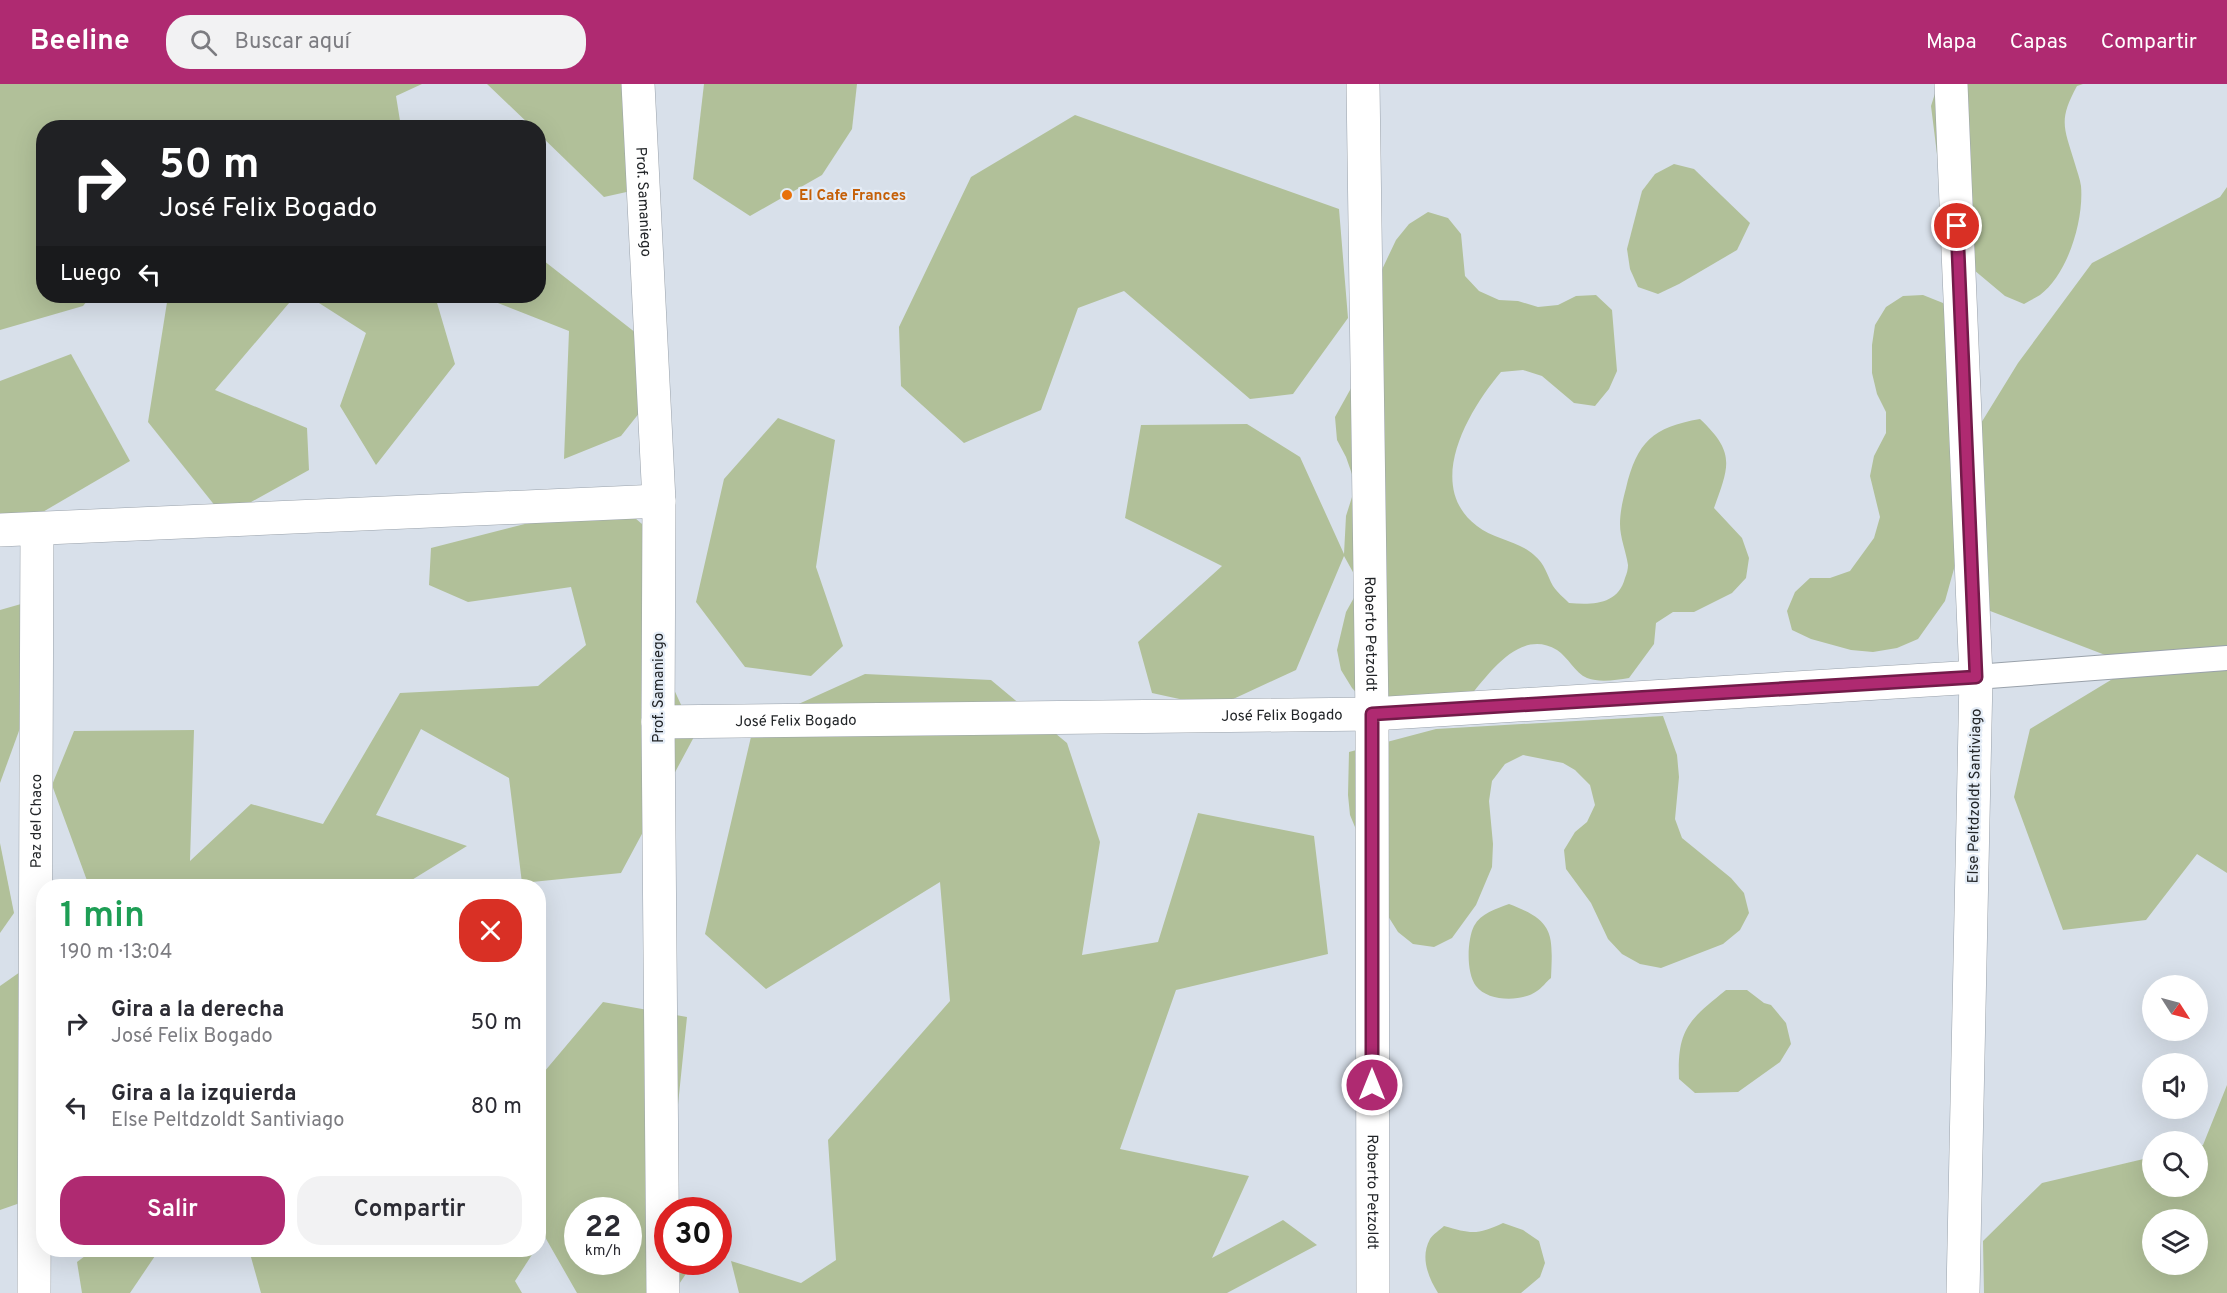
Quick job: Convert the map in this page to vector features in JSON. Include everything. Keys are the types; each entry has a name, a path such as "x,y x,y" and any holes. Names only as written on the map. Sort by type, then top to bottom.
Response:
{"street":[{"name":"Prof. Samaniego","path":"638,84 659,501 658,722 663,1293"},
{"name":"Roberto Petzoldt","path":"1363,84 1372,714 1373,1293"},
{"name":"Else Peltdzoldt Santiviago","path":"1952,84 1976,677 1963,1293"},
{"path":"0,530 659,501"},
{"name":"Paz del Chaco","path":"34,1293 37,530"},
{"name":"José Felix Bogado","path":"658,722 1372,714 1976,677"}],"lane":[{"path":"1976,677 2227,658"}],"green space":[{"path":"0,84 422,84 396,96 400,120 36,120 36,303 85,303 83,306 0,330"},
{"path":"487,84 631,84 640,189 604,197 546,141 546,120 525,120"},
{"path":"704,84 857,84 852,129 822,175 750,216 693,179"},
{"path":"1938,84 2083,84 2077,86 2065,116 2068,141 2081,186 2077,230 2059,274 2040,295 2024,304 2005,296 1974,270 1944,210 1931,106"},
{"path":"1075,115 1339,209 1348,318 1293,394 1250,399 1124,291 1078,308 1041,410 964,443 901,386 899,327 971,177"},
{"path":"1674,164 1694,169 1750,223 1737,250 1658,294 1638,287 1630,269 1627,249 1642,191 1655,174"},
{"path":"2227,187 2227,873 2197,854 2146,920 2063,930 2014,797 2030,729 2134,666 1977,606 1970,441 2018,363 2092,263 2220,197"},
{"path":"1428,212 1448,218 1461,234 1465,276 1479,291 1499,300 1518,301 1538,307 1558,305 1576,296 1596,295 1612,310 1617,371 1609,389 1595,406 1574,403 1542,376 1523,370 1501,372 1488,388 1465,427 1457,449 1453,470 1454,491 1461,509 1483,530 1521,546 1538,558 1555,588 1569,603 1586,604 1603,601 1617,594 1627,571 1620,519 1630,472 1636,459 1642,448 1659,432 1684,422 1700,419 1712,431 1724,451 1726,470 1714,508 1742,538 1749,558 1746,578 1732,593 1694,612 1673,612 1656,623 1654,644 1629,678 1592,680 1579,672 1557,650 1544,645 1531,645 1519,649 1497,665 1471,695 1366,703 1352,688 1341,670 1337,650 1346,612 1356,594 1354,574 1344,556 1296,670 1216,707 1152,693 1138,642 1222,566 1125,518 1141,425 1247,424 1300,457 1344,554 1346,516 1352,497 1353,477 1337,440 1335,417 1355,381 1368,299 1396,240 1409,224"},
{"path":"546,262 650,344 663,383 621,436 564,459 569,331 498,303 546,303"},
{"path":"1923,295 1943,303 1961,326 1957,558 1945,601 1918,639 1897,648 1873,652 1851,650 1811,639 1792,630 1787,611 1795,592 1810,578 1830,578 1850,571 1874,538 1880,517 1870,476 1874,456 1886,433 1886,412 1877,394 1872,373 1875,325 1886,307 1903,296"},
{"path":"167,303 289,303 215,390 307,428 309,470 224,517 148,422"},
{"path":"319,303 437,303 455,364 376,465 340,406 366,333"},
{"path":"71,354 130,461 0,537 0,381"},
{"path":"778,418 835,440 816,567 843,646 811,676 745,667 696,602 724,479"},
{"path":"615,501 662,541 653,644 695,735 621,873 546,881 522,879 509,778 421,729 376,815 467,846 413,879 86,879 52,785 74,731 194,730 190,861 251,804 323,824 400,693 538,686 586,645 571,587 468,602 429,585 431,548"},
{"path":"28,602 43,665 0,783 0,610"},
{"path":"865,674 991,680 1067,743 1100,842 1082,955 1158,942 1198,813 1314,836 1328,954 1176,990 1120,1149 1249,1176 1212,1258 1283,1220 1317,1245 1227,1293 739,1293 732,1261 801,1283 836,1260 828,1140 950,1001 940,882 766,989 705,934 754,724"},
{"path":"1663,716 1677,755 1679,777 1675,819 1682,838 1731,878 1744,893 1749,913 1740,930 1723,944 1661,968 1640,964 1622,954 1608,939 1591,903 1566,869 1564,850 1575,832 1587,822 1595,805 1590,785 1575,770 1563,763 1523,755 1505,764 1492,781 1489,801 1493,844 1492,867 1476,905 1452,938 1434,947 1413,944 1398,932 1376,897 1367,856 1350,815 1349,752 1436,729"},
{"path":"0,843 14,913 0,933"},
{"path":"1509,904 1535,916 1543,923 1548,930 1552,963 1551,978 1539,990 1531,995 1505,999 1488,995 1476,986 1470,973 1469,948 1472,932 1477,922 1489,912"},
{"path":"36,961 36,1197 0,1210 0,986"},
{"path":"1726,990 1747,990 1764,1003 1771,1005 1786,1023 1791,1044 1780,1062 1738,1092 1695,1093 1679,1079 1680,1048 1683,1037 1694,1018"},
{"path":"603,1002 687,1017 669,1197 654,1197 654,1275 685,1275 673,1293 577,1293 567,1275 642,1275 642,1197 564,1197 564,1270 546,1239 546,1070"},
{"path":"2227,1085 2227,1293 1984,1293 1983,1241 2042,1183 2142,1159 2142,1197 2208,1197 2208,1132"},
{"path":"1503,1223 1523,1230 1539,1241 1545,1263 1540,1277 1521,1293 1438,1293 1426,1267 1427,1246 1433,1235 1444,1226 1474,1232 1487,1230"},
{"path":"84,1257 154,1257 130,1293 82,1293 77,1262"},
{"path":"251,1257 530,1257 515,1281 522,1293 261,1293"}],"place":[{"name":"El Cafe Frances","path":"787,195"}],"route":[{"path":"1372,1085 1372,714 1976,677 1957,226"}]}
